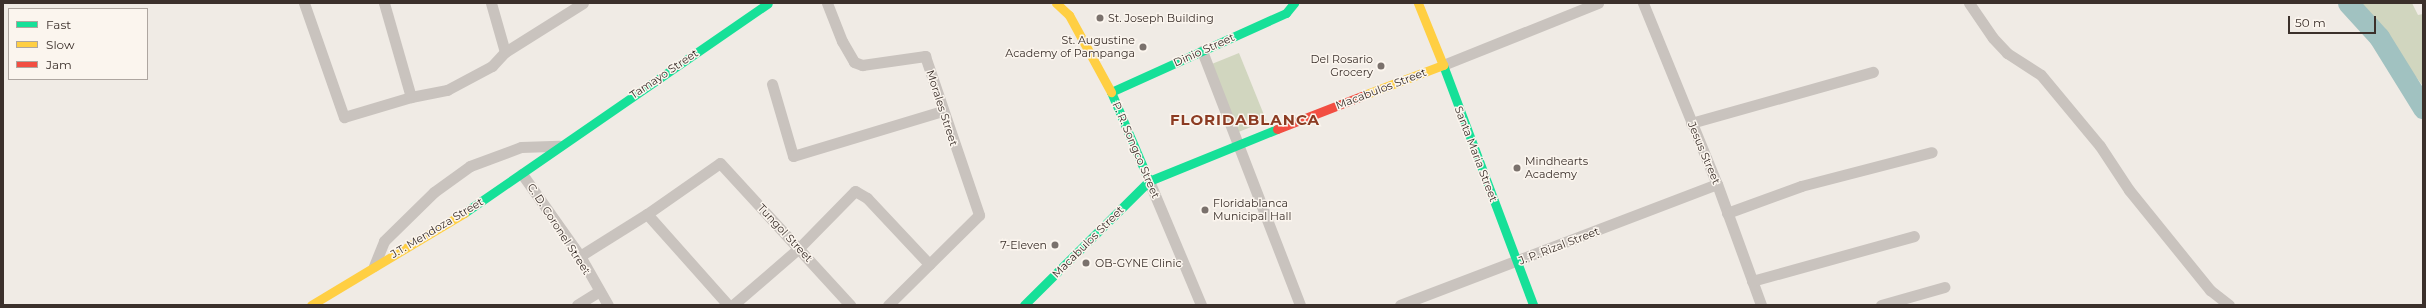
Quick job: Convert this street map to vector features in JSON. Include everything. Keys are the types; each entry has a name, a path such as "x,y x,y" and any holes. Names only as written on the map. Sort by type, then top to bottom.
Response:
{"street":[{"path":"304,3 344,117 411,97 447,90 492,66 505,52 583,3"},
{"path":"384,3 411,97"},
{"path":"491,3 505,52"},
{"name":"Tamayo Street","path":"559,146 768,3"},
{"name":"Morales Street","path":"827,3 842,41 854,62 862,65 925,56 942,111 979,215 929,264"},
{"name":"P. R. Songco Street","path":"1056,3 1069,15 1111,92 1202,305"},
{"name":"Dinio Street","path":"1111,92 1286,13 1294,3"},
{"name":"Santa Maria Street","path":"1418,3 1443,65 1533,305"},
{"name":"Macabulos Street","path":"1024,305 1149,181 1238,143 1443,65 1598,3"},
{"name":"Jesus Street","path":"1643,3 1717,184 1761,305"},
{"path":"1969,3 1993,38 2007,53 2041,75 2100,146 2129,190 2205,284 2229,305"},
{"path":"1202,51 1300,305"},
{"path":"1691,123 1873,72"},
{"path":"772,84 793,156 942,111"},
{"path":"374,266 384,242 434,192 470,166 521,147 559,146"},
{"name":"J.T. Mendoza Street","path":"311,305 374,266 457,218 522,174 559,146"},
{"path":"1727,213 1801,186 1932,152"},
{"name":"Tungol Street","path":"647,214 720,163 850,305"},
{"name":"C. D. Coronel Street","path":"522,174 580,256 608,305"},
{"name":"J. P. Rizal Street","path":"1400,305 1517,262 1717,184"},
{"path":"733,305 799,248 855,192 867,198 929,264 888,305"},
{"path":"580,256 647,214 728,305"},
{"path":"1752,280 1914,236"},
{"path":"1881,305 1944,287"},
{"path":"577,305 599,291"}],"green space":[{"path":"2359,3 2412,3 2418,15 2423,14 2423,86"},
{"path":"1239,53 1266,121 1233,134 1206,66"}],"waterway":[{"path":"2348,3 2379,37 2423,108"}],"traffic: fast":[{"path":"464,213 768,3"},
{"path":"1149,181 1111,92 1286,13 1294,3"},
{"path":"1443,65 1533,305"},
{"path":"1024,305 1149,181 1277,129"}],"traffic: slow":[{"path":"1056,3 1069,15 1111,92"},
{"path":"1364,95 1443,65 1418,3"},
{"path":"311,305 464,213"}],"traffic: jam":[{"path":"1277,129 1364,95"}],"place":[{"name":"St. Joseph Building","path":"1100,18"},
{"name":"St. Augustine Academy of Pampanga","path":"1143,47"},
{"name":"Del Rosario Grocery","path":"1381,66"},
{"name":"Mindhearts Academy","path":"1517,168"},
{"name":"Floridablanca Municipal Hall","path":"1205,210"},
{"name":"7-Eleven","path":"1055,245"},
{"name":"OB-GYNE Clinic","path":"1086,263"}],"district":[{"name":"FLORIDABLANCA","path":"1245,120"}]}
